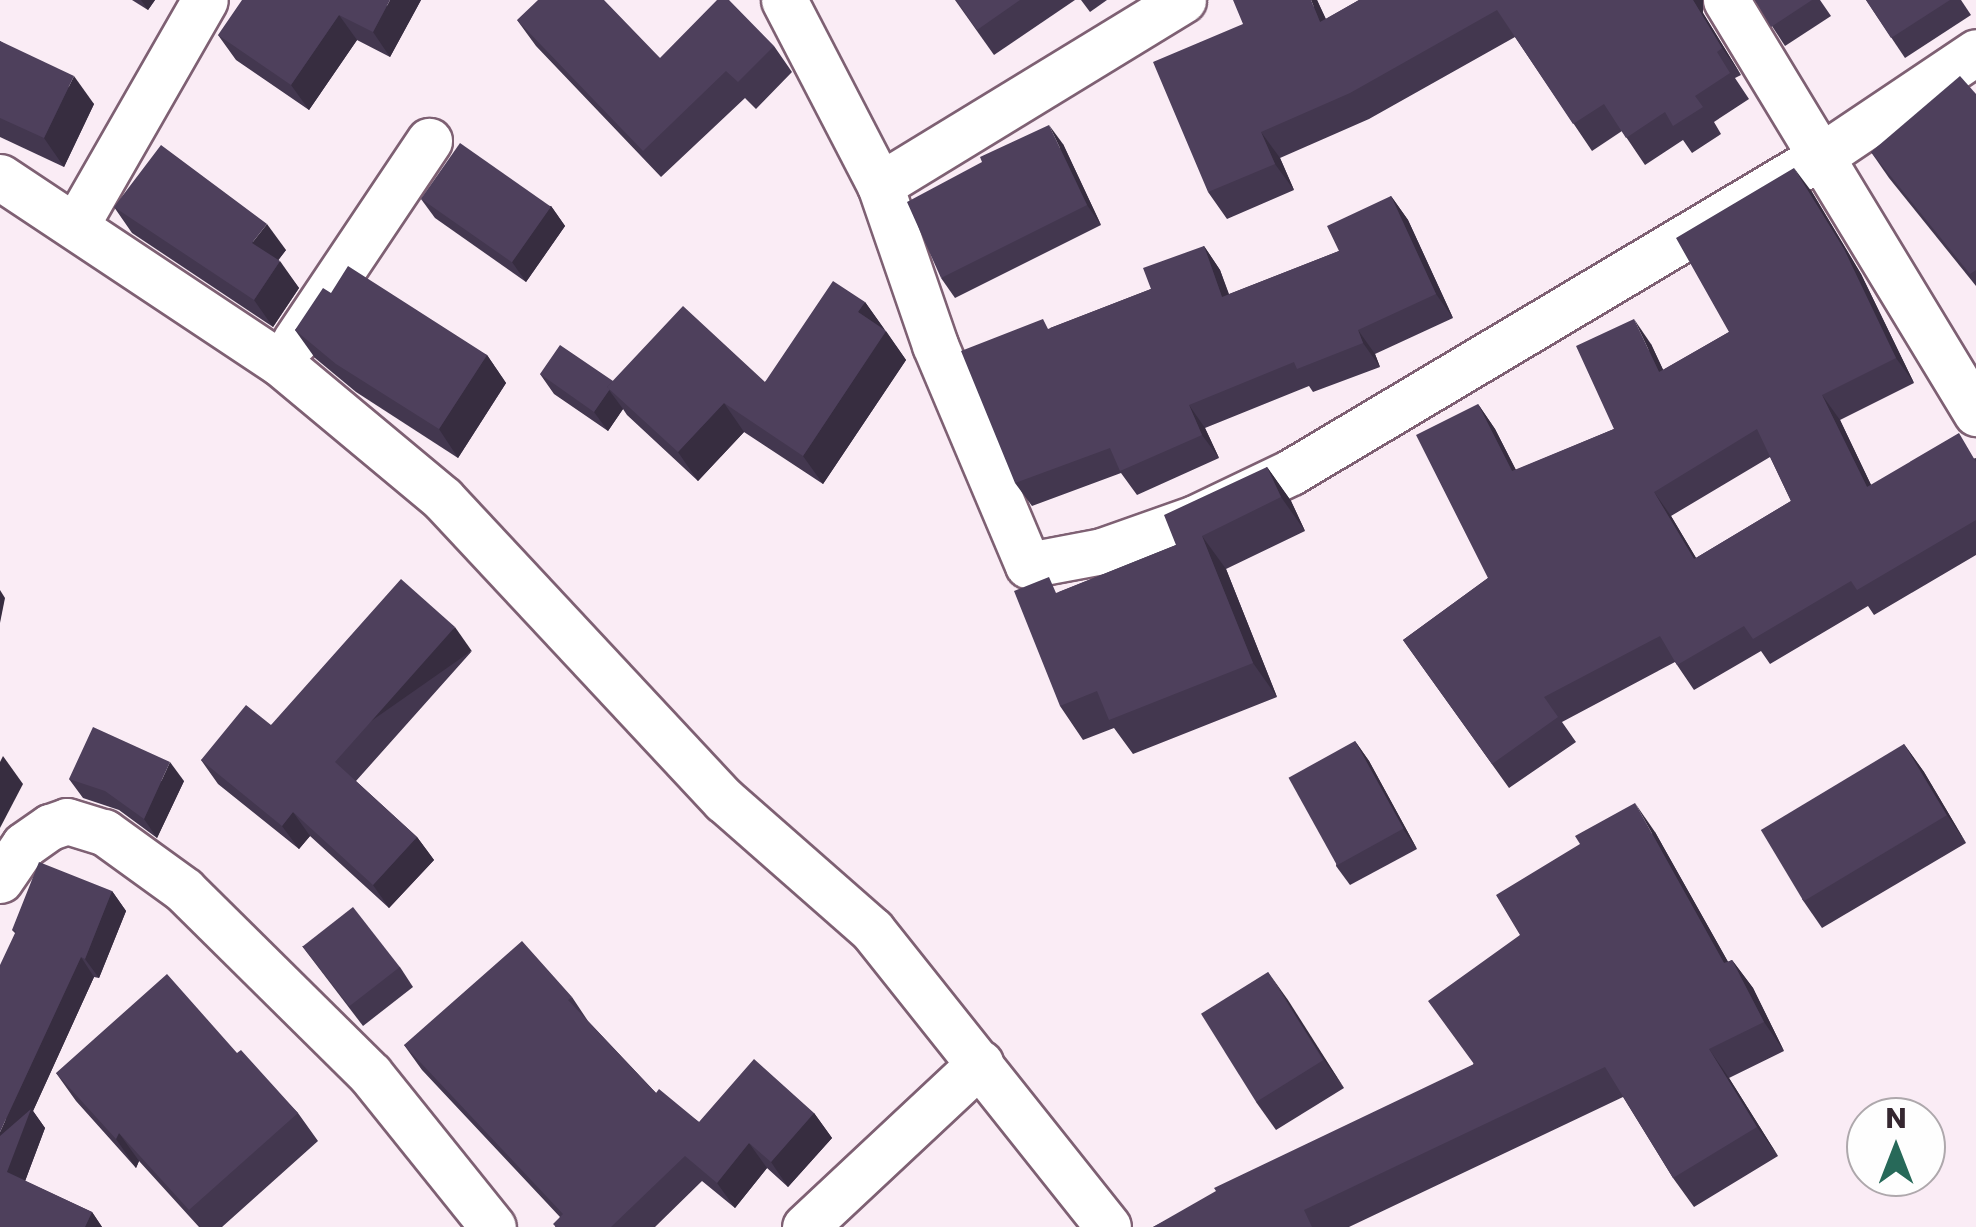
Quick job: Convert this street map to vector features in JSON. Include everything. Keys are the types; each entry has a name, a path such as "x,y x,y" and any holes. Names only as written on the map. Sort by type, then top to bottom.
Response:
{"street":[{"path":"76,224 205,0"},
{"path":"784,0 880,185 935,345 1028,565 1102,551 1195,518 1291,472 1824,155 1976,52"},
{"path":"880,185 1183,0"},
{"path":"1726,0 1824,155 1976,413"},
{"path":"280,363 429,141"},
{"path":"0,177 280,363 443,499 724,800 872,930 1108,1227"},
{"path":"0,880 24,845 50,827 67,821 104,832 184,890 370,1074 493,1227"},
{"path":"805,1227 980,1064"}],"building":[{"path":"242,0 390,0 373,32 339,15 291,85 218,35"},
{"path":"538,0 604,0 660,58 717,0 729,0 774,46 738,82 726,71 643,151 517,20"},
{"path":"956,0 1020,0 977,30"},
{"path":"1233,0 1311,0 1320,22 1359,0 1693,0 1722,48 1717,52 1730,73 1695,96 1703,107 1673,126 1665,112 1626,138 1604,104 1573,124 1497,10 1350,93 1261,132 1275,164 1208,192 1153,62 1243,24"},
{"path":"1755,0 1812,0 1771,27"},
{"path":"1866,0 1950,0 1891,38"},
{"path":"0,41 74,76 44,138 0,118"},
{"path":"1960,76 1976,94 1976,270 1970,274 1871,152"},
{"path":"1049,125 1087,205 941,278 907,202 982,162 980,157"},
{"path":"460,143 551,207 512,262 421,199"},
{"path":"161,145 267,224 252,243 280,261 254,300 114,207"},
{"path":"1794,168 1844,249 1896,358 1822,395 1867,487 1959,433 1976,462 1976,520 1857,590 1851,581 1753,639 1744,626 1677,665 1660,636 1544,697 1558,717 1492,764 1403,640 1488,578 1416,435 1478,404 1512,471 1614,429 1576,346 1634,319 1659,372 1729,332 1676,238","holes":["1757,429 1791,501 1694,559 1654,492"]},
{"path":"1391,196 1436,294 1358,330 1363,343 1297,369 1294,362 1189,405 1202,435 1120,471 1110,448 1015,483 961,351 1043,319 1048,329 1151,289 1143,268 1204,246 1222,297 1339,251 1327,226"},
{"path":"348,266 487,355 439,429 336,364 295,330 323,288 331,293"},
{"path":"833,281 865,302 858,312 886,331 803,456 724,403 678,452 607,387 683,306 765,382"},
{"path":"560,345 613,381 594,412 540,374"},
{"path":"1267,467 1281,497 1202,536 1253,663 1109,720 1097,691 1060,706 1014,591 1049,577 1056,593 1176,545 1164,515"},
{"path":"401,579 455,627 335,762 417,837 373,885 293,812 282,826 201,760 246,705 271,725"},
{"path":"93,727 170,762 144,819 105,791 69,779"},
{"path":"1355,741 1403,828 1337,865 1289,778"},
{"path":"1904,744 1947,815 1804,901 1761,830"},
{"path":"1635,803 1724,963 1732,960 1764,1022 1709,1049 1757,1127 1673,1178 1605,1067 1304,1210 1312,1227 1153,1227 1216,1191 1214,1188 1474,1064 1428,1001 1520,935 1496,895 1580,844 1575,836"},
{"path":"39,862 112,891 85,959 81,957 0,1132 0,965"},
{"path":"353,907 400,967 349,1006 303,946"},
{"path":"522,941 572,997 568,1000 656,1093 659,1089 699,1122 754,1059 814,1113 771,1162 749,1143 717,1183 685,1156 611,1227 556,1227 553,1224 563,1214 404,1045"},
{"path":"1268,972 1323,1060 1256,1102 1201,1014"},
{"path":"167,974 237,1053 241,1050 298,1113 189,1210 119,1133 116,1139 56,1073"},
{"path":"31,1109 7,1172 92,1212 85,1227 0,1227 0,1136"}]}
